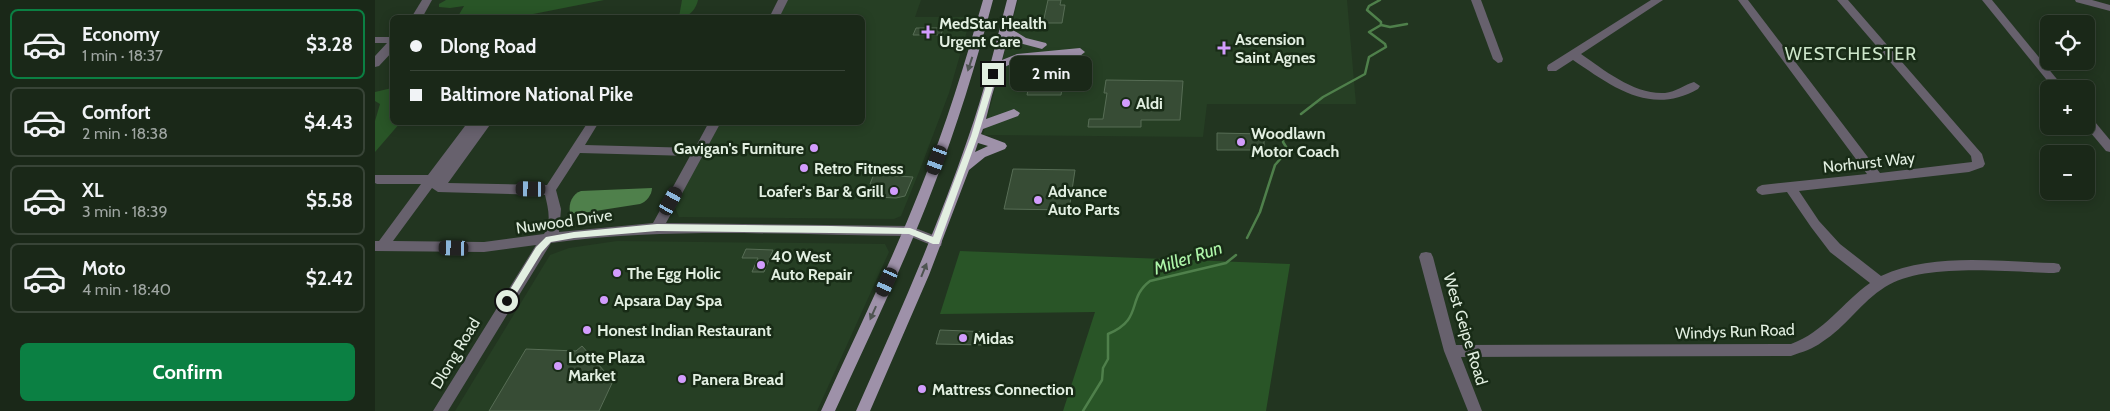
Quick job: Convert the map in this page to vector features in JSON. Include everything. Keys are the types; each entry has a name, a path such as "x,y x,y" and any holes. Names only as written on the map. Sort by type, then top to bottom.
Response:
{"main road":[{"path":"828,411 910,231 948,129 988,0"},
{"path":"863,411 936,242 963,168 989,87 1012,0"},
{"path":"1005,29 1013,37 1021,41 1042,45"},
{"path":"989,87 999,66 1010,60 1080,52"},
{"path":"976,131 1014,113"},
{"path":"963,168 981,154 1001,146 985,141 976,131"}],"street":[{"path":"418,15 427,0"},
{"path":"776,15 783,0"},
{"path":"1477,0 1498,59"},
{"path":"1552,68 1658,0"},
{"path":"1743,0 1877,178"},
{"name":"Norhurst Way","path":"1762,190 1969,168 1979,164 1976,154 1842,0"},
{"path":"1987,0 2054,80"},
{"path":"2080,0 2105,5"},
{"path":"375,40 390,42"},
{"path":"375,62 390,45"},
{"path":"1575,55 1618,83 1642,94 1654,96 1674,95 1688,91 1694,86"},
{"path":"379,246 473,125"},
{"path":"485,125 438,187 550,190"},
{"path":"549,239 554,229 555,219 555,208 550,190 592,125"},
{"path":"657,228 713,125"},
{"path":"2095,130 2110,148"},
{"path":"577,149 699,152"},
{"path":"377,179 432,180"},
{"path":"1791,188 1825,237 1835,248 1880,283"},
{"name":"Nuwood Drive","path":"379,246 484,247 597,232 657,228 910,231 936,242"},
{"name":"Dlong Road","path":"440,411 531,262 549,239"},
{"name":"West Geipe Road","path":"1426,257 1451,351 1475,411"},
{"name":"Windys Run Road","path":"1451,351 1791,350 1825,334 1880,283 1900,273 1925,268 2054,268"}],"shaded area":[{"path":"446,0 604,0 528,15 459,15 464,6 450,8 439,7 439,4"},
{"path":"682,0 698,0 696,7 691,12 687,15 679,15"},
{"path":"786,0 921,0 915,17 971,17 949,93 901,216 894,219 679,217 674,205 718,125 865,125 865,15 778,15"},
{"path":"1018,0 1347,0 1356,104 1207,104 1203,137 983,135"},
{"path":"390,88 390,125 398,125 375,152 375,121 380,104 375,101 375,92"},
{"path":"652,188 648,198 640,204 576,214 570,212 572,199 581,191"},
{"path":"617,241 885,244 889,252 817,411 455,411 550,255 569,248"},
{"path":"960,251 1290,264 1266,411 1063,411 1095,312 940,314"}],"building":[{"path":"1048,0 1061,0 1060,5 1065,5 1062,23 1043,23"},
{"name":"MedStar Health Urgent Care","path":"916,28 943,28 941,35 913,35"},
{"path":"1033,79 1046,79 1045,82 1063,82 1061,95 1027,95 1030,81"},
{"path":"1106,80 1183,81 1180,120 1141,120 1141,127 1088,127 1089,119 1103,119 1107,93 1104,93"},
{"name":"Woodlawn Motor Coach","path":"1217,133 1264,134 1264,150 1217,150"},
{"path":"1013,169 1075,170 1069,210 1004,209"},
{"name":"Loafer's Bar & Grill","path":"874,174 913,177 905,196 896,198 878,197 883,185 870,184"},
{"name":"40 West Auto Repair","path":"746,249 773,250 764,272 752,272 758,258 742,258"},
{"name":"Midas","path":"940,330 991,332 987,345 936,344"},
{"name":"Lotte Plaza Market","path":"582,346 613,381 599,411 489,411 526,349 576,351"}],"waterway":[{"name":"Miller Run","path":"1380,0 1369,6 1367,10 1381,22 1381,25"},
{"path":"1381,25 1390,27 1407,24"},
{"name":"Miller Run","path":"1301,114 1323,97 1365,74 1369,57 1386,47 1385,44 1369,32 1381,25"},
{"name":"Miller Run","path":"1247,238 1260,212 1275,165 1288,150 1283,142 1284,136"},
{"name":"Miller Run","path":"1083,411 1102,380 1103,368 1108,359 1108,334 1126,322 1143,288 1150,281 1226,263 1236,255"}],"place":[{"name":"MedStar Health Urgent Care","path":"928,32"},
{"name":"Ascension Saint Agnes","path":"1224,48"},
{"name":"Aldi","path":"1126,103"},
{"name":"Woodlawn Motor Coach","path":"1241,142"},
{"name":"Gavigan's Furniture","path":"814,148"},
{"name":"Retro Fitness","path":"804,168"},
{"name":"Loafer's Bar & Grill","path":"894,191"},
{"name":"Advance Auto Parts","path":"1038,200"},
{"name":"40 West Auto Repair","path":"761,265"},
{"name":"The Egg Holic","path":"617,273"},
{"name":"Apsara Day Spa","path":"604,300"},
{"name":"Honest Indian Restaurant","path":"587,330"},
{"name":"Midas","path":"963,338"},
{"name":"Lotte Plaza Market","path":"558,366"},
{"name":"Panera Bread","path":"682,379"},
{"name":"Mattress Connection","path":"922,389"}],"district":[{"name":"WESTCHESTER","path":"1851,54"}],"route":[{"path":"507,301 539,249 549,239 574,235 623,229 657,228 910,231 936,242 975,136 993,74"}]}
